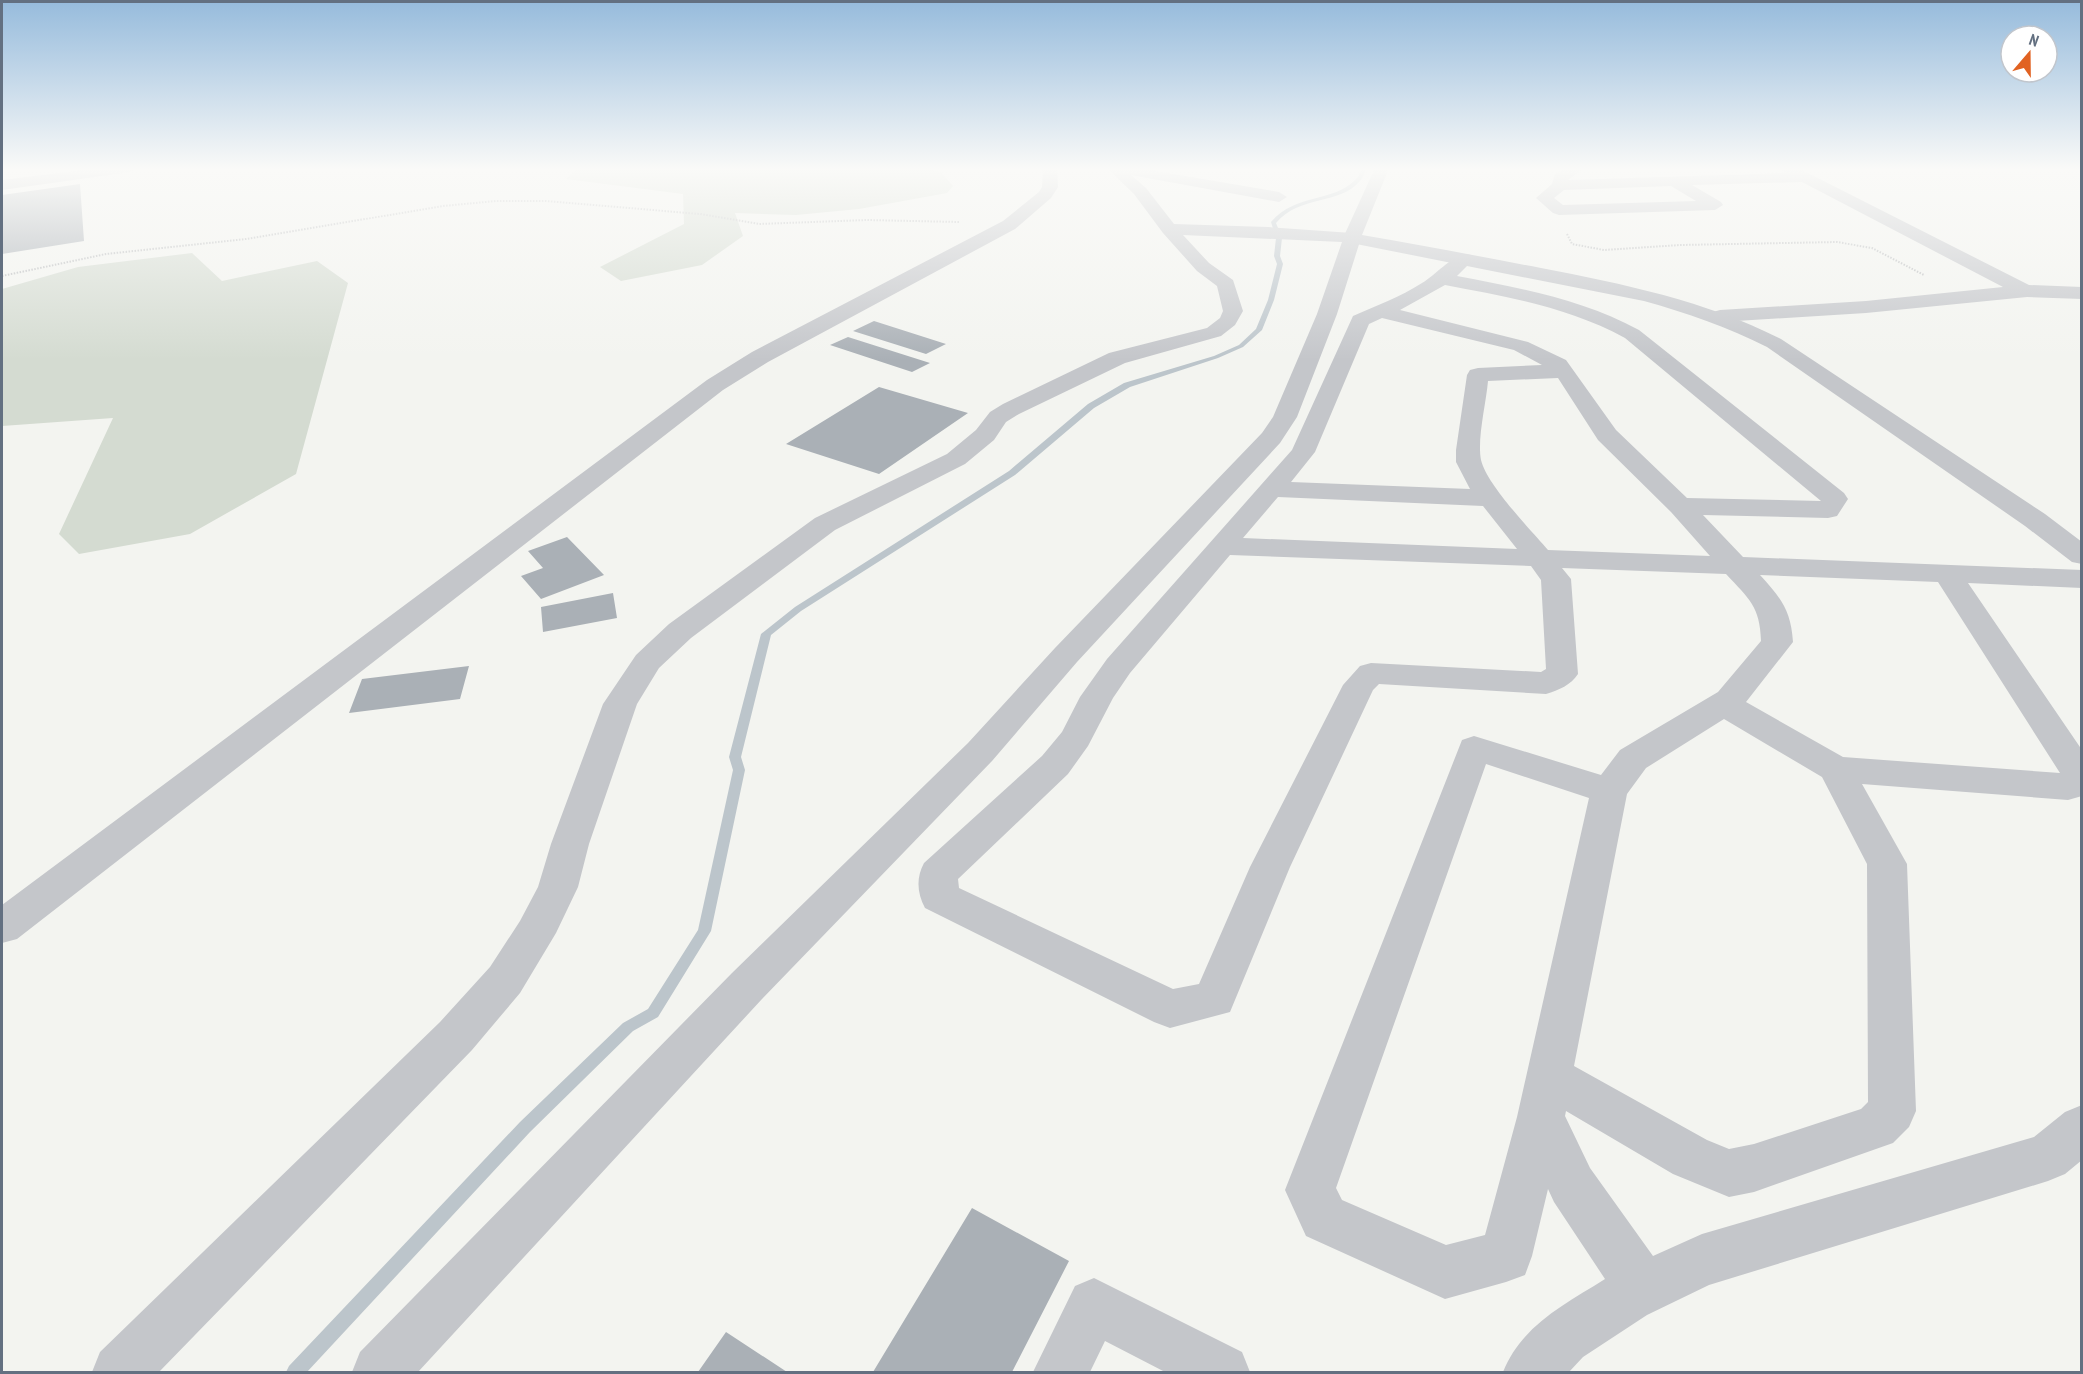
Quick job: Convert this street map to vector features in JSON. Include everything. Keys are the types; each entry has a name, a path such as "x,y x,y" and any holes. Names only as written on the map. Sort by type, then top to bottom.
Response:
{"street":[{"path":"2,927 715,385 760,357 996,232"},
{"path":"120,1372 456,1036 505,980 535,933 558,887 570,844 620,704 647,662 680,631 825,524 925,472 956,459 985,435 998,417 1011,409 1117,358 1214,332 1228,321 1233,311 1226,284 1203,267 1172,232"},
{"path":"1270,232 1352,238 1465,259 1661,298 1720,316 1774,343 2035,520 2082,556"},
{"path":"380,1372 747,986 980,752 1066,655 1271,438 1285,417 1327,314 1355,232"},
{"path":"1911,232 2026,291"},
{"path":"1465,259 1444,279 1419,294 1360,320 1303,452 1225,546 1118,666 1097,697 1076,738 1055,765 938,874 939,897 1170,1009 1214,999 1270,867 1359,685 1371,673 1546,683 1562,674 1556,579 1479,483 1469,462 1468,450 1478,375 1563,371"},
{"path":"1444,279 1564,305 1618,325 1835,499 1828,510 1680,506"},
{"path":"1720,316 1866,307 2026,291 2082,293"},
{"path":"1379,311 1521,346 1539,354 1563,371 1607,435 1680,506 1768,602 1776,621 1778,642 1730,700 1633,759 1609,791 1545,1097 1506,1256 1445,1272 1324,1218 1310,1190 1474,748 1609,791"},
{"path":"1270,489 1491,498"},
{"path":"1225,546 2082,579"},
{"path":"1723,704 1755,720 1836,769 2068,787 2080,776 1948,574"},
{"path":"1545,1097 1729,1173 1754,1168 1876,1126 1892,1111 1887,864 1836,769"},
{"path":"1545,1097 1572,1185 1644,1289"},
{"path":"1531,1372 1563,1337 1628,1296 1702,1261 2048,1157 2082,1128"},
{"path":"1061,1372 1094,1305 1222,1372"}],"path":[{"path":"2,276 106,254 246,239 287,232"},
{"path":"1566,232 1572,244 1588,248 1625,250 1680,245 1846,243 1872,248 1965,296"}],"shaded area":[{"path":"668,232 742,232 743,236 702,265 621,281 600,267"},
{"path":"192,253 222,281 317,261 348,283 296,474 190,534 79,554 59,534 113,418 2,426 2,289 78,267"}],"building":[{"path":"2,232 83,232 84,241 2,254"},
{"path":"874,321 946,344 926,354 853,331"},
{"path":"848,337 930,363 912,372 830,345"},
{"path":"879,387 968,413 879,474 786,444"},
{"path":"567,537 604,575 541,599 521,576 543,568 528,551"},
{"path":"613,593 617,618 543,632 541,607"},
{"path":"469,666 460,699 349,713 362,679"},
{"path":"972,1208 1069,1261 1012,1372 873,1372"},
{"path":"726,1332 787,1372 698,1372"}],"waterway":[{"path":"295,1372 525,1127 628,1027 653,1013 704,931 739,770 735,757 766,634 798,609 1012,473 1091,406 1127,385 1216,357 1241,346 1259,330 1271,300 1280,264 1277,256 1279,238 1277,232"}]}
